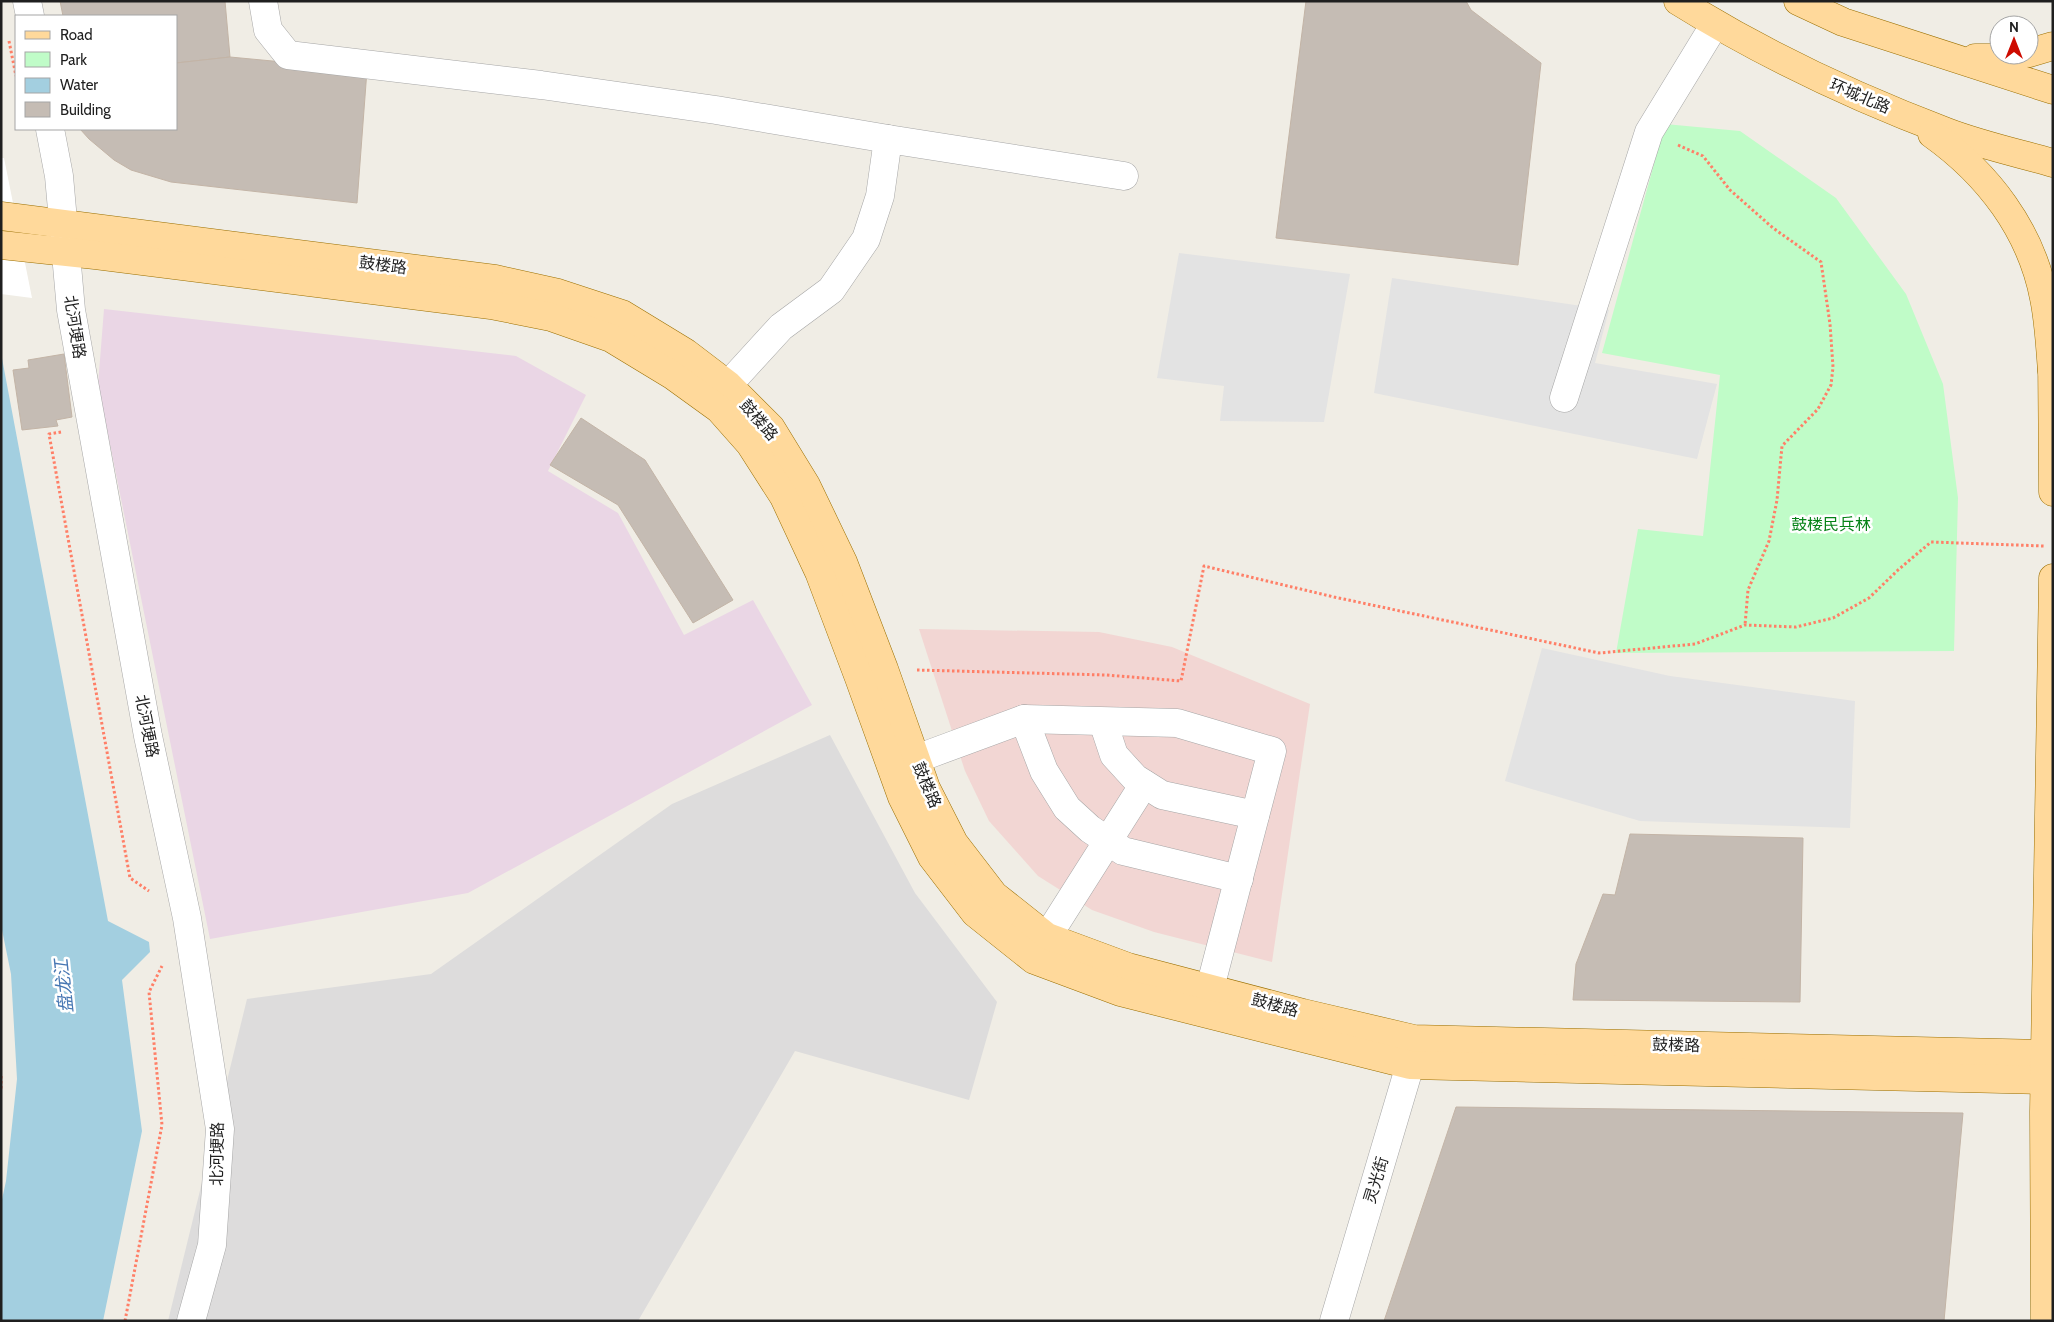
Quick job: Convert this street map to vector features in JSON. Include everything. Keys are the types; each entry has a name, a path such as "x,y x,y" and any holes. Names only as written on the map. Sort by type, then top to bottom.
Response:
{"main road":[{"name":"环城北路","path":"1678,1 1715,24 1831,84 1949,133 2053,163"},
{"path":"1798,1 1843,22 2053,90"},
{"path":"2039,50 2053,46"},
{"path":"1951,58 1989,58"},
{"path":"1886,107 1926,130 1955,151 1982,176 2004,204 2022,233 2044,297 2052,371"},
{"name":"鼓楼路","path":"9,217 495,279 558,292 622,314 686,353 728,385 771,428 806,484 843,562 884,669 926,788 954,843 994,895 1047,937 1128,967 1210,988 1412,1052"},
{"name":"鼓楼路","path":"12,246 491,305 551,317 611,338 672,375 719,409 750,444 779,490 819,572 902,797 932,857 975,913 1034,960 1120,992 1412,1052 2045,1067"},
{"path":"2053,344 2053,492"},
{"path":"2045,1321 2045,1067 2053,578"}],"street":[{"path":"27,1 30,15"},
{"path":"263,1 268,30 288,55 638,99 1124,176"},
{"path":"1564,398 1649,132 1715,24"},
{"name":"北河埂路","path":"50,130 59,176 64,252 71,310 148,736 187,918 220,1129 212,1245 191,1321"},
{"path":"728,385 781,327 831,290 866,239 880,196 888,139"},
{"path":"916,759 1024,719 1177,723 1272,751 1210,988"},
{"path":"1024,719 1044,771 1067,808 1090,829 1123,851 1239,879"},
{"path":"1103,722 1114,755 1144,784 1162,794 1255,815"},
{"path":"1047,937 1144,784"},
{"name":"灵光街","path":"1334,1321 1412,1052"}],"path":[{"path":"1649,132 1703,156 1730,190 1774,228 1821,262 1830,324 1833,367 1831,385 1818,409 1782,446 1776,508 1769,541 1748,590 1745,625"},
{"path":"66,432 48,434 130,878 150,892"},
{"path":"884,669 1106,675 1181,681 1204,566 1334,597 1599,653 1695,644 1745,625 1796,627 1833,618 1869,598 1931,542 2053,546"},
{"path":"125,1321 162,1125 149,992 166,959"},
{"path":"1,1076 1,1089"}],"shaded area":[{"path":"1179,253 1350,274 1324,422 1220,421 1224,386 1157,378"},
{"path":"1392,278 1609,310 1595,363 1717,384 1697,459 1374,393"},
{"path":"104,309 516,356 586,395 548,471 618,513 684,635 753,600 812,705 468,893 210,939 98,385"},
{"path":"919,629 1099,632 1172,647 1310,704 1272,962 1154,932 1092,910 1038,876 989,821 965,771"},
{"path":"1542,648 1670,676 1855,701 1850,828 1640,821 1505,781"},
{"path":"830,735 915,893 997,1002 969,1100 795,1051 638,1321 168,1321 247,999 431,974 672,804"}],"green space":[{"name":"鼓楼民兵林","path":"1665,124 1740,131 1836,198 1906,294 1943,384 1958,498 1954,651 1616,653 1638,529 1703,536 1720,375 1602,353"}],"water":[{"name":"盘龙江","path":"1,353 108,921 149,942 150,952 122,980 142,1131 103,1321 1,1321 1,1204 6,1181 17,1079 11,974 1,925"}],"pier":[{"path":"1,158 4,158 32,298 1,294"}],"building":[{"path":"60,1 225,1 230,57 178,63 178,15 63,15"},
{"path":"1306,1 1466,1 1471,10 1541,63 1518,265 1276,238"},
{"path":"230,57 367,70 357,203 171,182 131,170 114,160 81,130 178,130 178,63"},
{"path":"64,354 72,417 56,420 58,426 22,430 13,370 29,368 28,360"},
{"path":"581,418 645,460 733,600 693,623 618,505 550,465"},
{"path":"1630,834 1803,838 1800,1002 1573,1000 1576,964 1603,894 1615,895"},
{"path":"1456,1107 1963,1113 1944,1321 1384,1321"}]}
